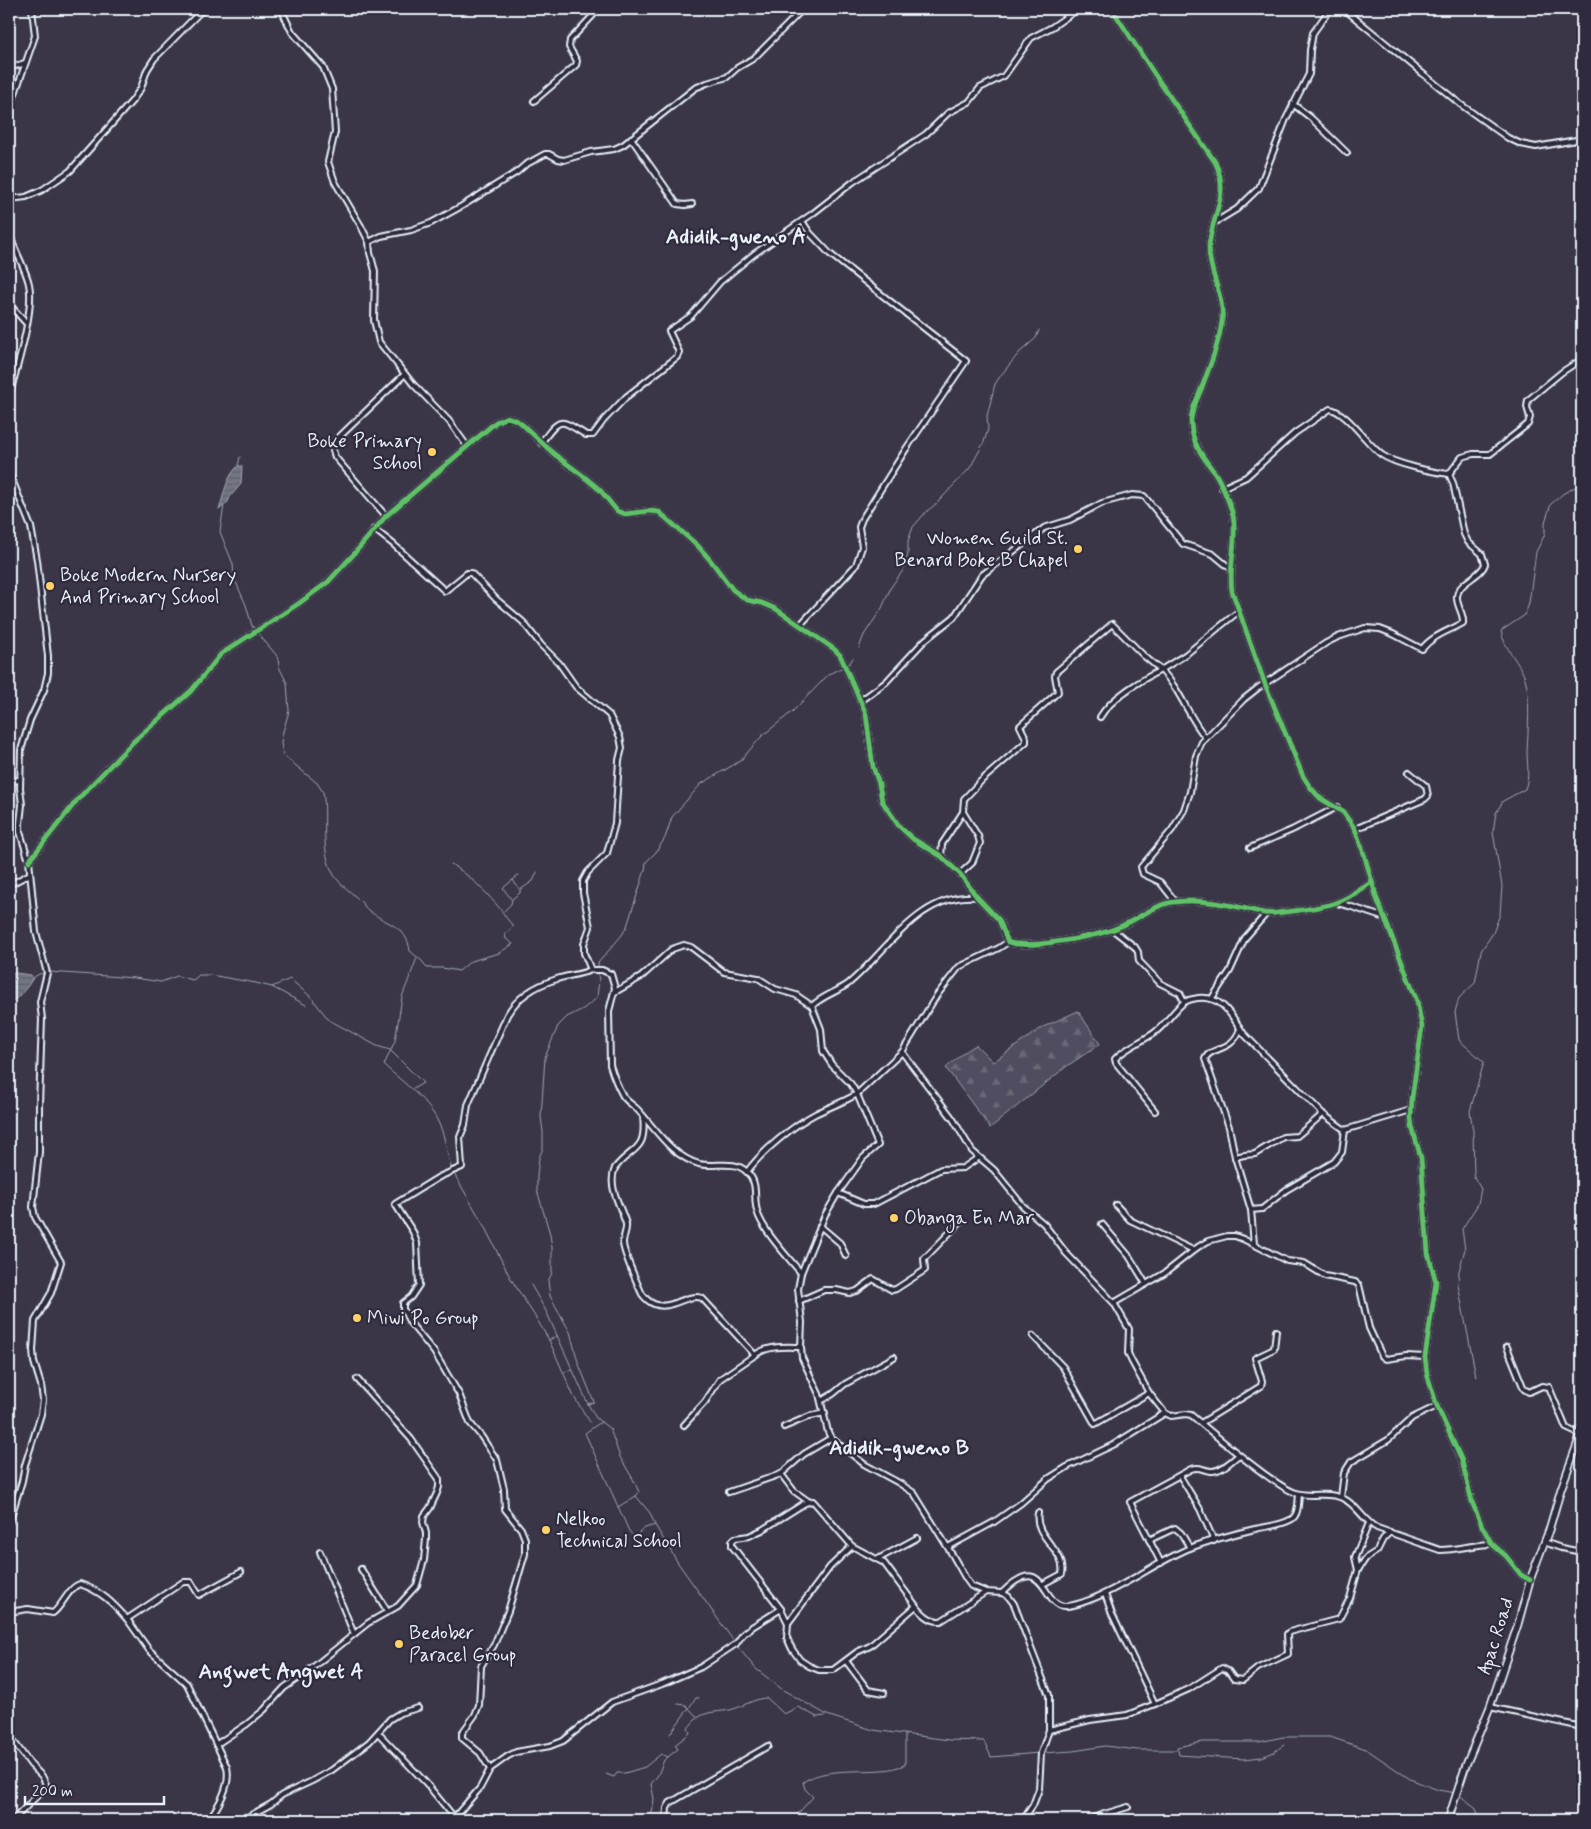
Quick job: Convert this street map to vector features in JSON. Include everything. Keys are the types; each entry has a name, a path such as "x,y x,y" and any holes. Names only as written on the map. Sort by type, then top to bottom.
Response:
{"main road":[{"name":"Apac Road","path":"1448,1820 1466,1765 1490,1707 1518,1624 1530,1580 1582,1434"}],"street":[{"path":"9,111 35,36 32,9"},
{"path":"10,199 26,197 42,190 70,171 132,100 141,88 147,70 154,59 202,9"},
{"path":"281,9 292,32 323,67 332,89 335,132 328,162 335,182 369,242 375,271 374,320 377,337 383,348 449,422 467,446"},
{"path":"534,101 576,65 577,61 569,47 570,40 599,9"},
{"path":"369,242 380,236 431,223 462,206 517,172 525,164 544,154 564,160 591,152 614,149 695,88 727,77 737,68 754,58 803,9"},
{"path":"541,443 552,428 561,423 570,424 586,436 593,434 633,390 679,355 669,331 691,316 731,272 852,182 926,134 948,113 968,102 980,88 1004,76 1031,38 1052,27 1078,9"},
{"path":"1112,9 1219,169 1222,190 1210,238 1209,253 1221,305 1222,320 1191,419 1195,441 1200,454 1215,473 1233,515 1232,591 1265,684 1303,776 1320,798 1337,807 1349,819 1355,829 1372,882 1417,1001 1422,1027 1411,1110 1412,1127 1421,1158 1428,1253 1436,1282 1425,1357 1431,1389 1436,1406 1462,1461 1472,1502 1482,1526 1492,1544 1506,1556 1521,1575 1530,1580"},
{"path":"1214,223 1237,209 1259,188 1286,119 1309,74 1313,33 1330,9"},
{"path":"1344,9 1460,104 1508,138 1521,144 1536,147 1582,139"},
{"path":"9,68 25,63"},
{"path":"1293,104 1311,118 1347,153"},
{"path":"631,138 677,204 685,206 692,204"},
{"path":"9,154 11,180 9,207"},
{"path":"801,624 856,565 862,547 860,523 906,449 966,362 830,254 810,233 802,221"},
{"path":"9,231 29,284 30,295 27,324 9,397"},
{"path":"9,304 27,324"},
{"path":"1449,474 1462,457 1474,454 1490,454 1528,424 1530,416 1528,400 1562,372 1582,359"},
{"path":"386,516 335,457 332,447 336,440 405,374"},
{"path":"1222,488 1246,477 1289,438 1330,409 1341,414 1368,443 1385,457 1433,472 1449,474"},
{"path":"30,861 78,799 133,742 191,691 220,654 289,610 328,582 354,555 386,516 496,422 507,417 516,420 524,426 541,443 600,490 617,511 625,514 649,511 659,512 698,546 733,590 747,600 762,603 776,609 801,624 840,654 867,721 873,767 882,801 899,826 913,839 941,856 960,874 977,897 999,920 1008,942"},
{"path":"9,472 31,527 45,621 48,673 44,690 24,736 21,750 20,780 22,805 20,832 30,861 36,932 47,974 40,1002 42,1018 38,1152 33,1207 35,1217 61,1262 51,1293 36,1321 34,1356 43,1400 41,1414 9,1522"},
{"path":"1175,902 1160,882 1143,874 1141,869 1182,815 1190,792 1196,756 1206,738 1244,699 1326,643 1354,631 1365,628 1380,629 1406,639 1422,649 1428,641 1464,622 1458,601 1458,593 1486,564 1482,554 1468,542 1464,534 1462,518 1449,474"},
{"path":"9,493 16,490"},
{"path":"860,701 886,682 925,640 954,616 977,582 989,569 1044,528 1070,520 1102,502 1132,495 1144,496 1183,544 1214,554 1231,569"},
{"path":"374,529 445,591 467,573 471,573 496,599 523,622 540,646 559,663 576,686 606,711 617,728 622,748 619,760 616,823 607,853 588,872 583,881 583,893 590,927 584,944 584,952 591,970"},
{"path":"1100,717 1106,708 1130,688 1185,655 1239,611"},
{"path":"941,856 944,838 962,812 964,799 982,780 1026,742 1020,726 1058,692 1056,672 1112,624 1161,670 1174,685 1194,722 1206,738"},
{"path":"1355,829 1428,796 1426,786 1409,772"},
{"path":"9,781 20,780"},
{"path":"1250,848 1309,822 1337,807"},
{"path":"960,874 972,863 980,843 978,836 962,812"},
{"path":"9,885 30,874"},
{"path":"747,1172 760,1155 796,1126 857,1094 902,1052 937,995 959,966 1008,942 1019,945 1040,943 1112,930 1164,905 1175,902 1222,903 1266,914 1335,903 1372,882"},
{"path":"812,1006 817,1001 847,984 920,915 952,898 977,897"},
{"path":"1335,903 1386,918"},
{"path":"1212,998 1230,971 1245,938 1266,914"},
{"path":"1112,930 1134,947 1138,952 1139,961 1160,983 1180,993 1184,1001"},
{"path":"615,992 641,977 672,949 684,945 691,947 724,972 758,978 775,989 801,997 812,1006 821,1029 823,1051 832,1065 851,1084 857,1094 878,1145 863,1158 838,1193 820,1226 801,1273 798,1289 802,1322 801,1347 804,1364 817,1389 831,1438 864,1464 899,1483 914,1494 969,1583 976,1589 1002,1593 1014,1604 1049,1695 1049,1730 1041,1753 1037,1796 1023,1820"},
{"path":"490,1769 480,1753 462,1738 462,1733 475,1715 479,1705 482,1666 494,1645 508,1611 524,1559 525,1539 521,1529 505,1509 504,1489 497,1460 470,1423 459,1394 434,1352 410,1323 403,1309 403,1302 411,1297 419,1285 417,1242 413,1232 395,1204 439,1176 462,1166 460,1137 465,1125 468,1105 507,1014 516,1002 524,995 558,978 578,975 591,970 602,970 611,974 615,992 610,1011 610,1065 623,1096 644,1116 663,1139 685,1158 702,1165 732,1165 747,1172 752,1179 756,1191 756,1208 761,1223 801,1273"},
{"path":"1155,1111 1116,1063 1115,1059 1122,1052 1160,1028 1184,1001 1195,998 1212,998 1225,1007 1240,1028 1323,1114 1345,1130"},
{"path":"1240,1028 1231,1044 1207,1054 1204,1059 1229,1127 1235,1157 1251,1210 1254,1244"},
{"path":"902,1052 953,1119 969,1148 978,1158 994,1170 1023,1206 1044,1224 1066,1253 1114,1303 1129,1329 1128,1353 1138,1374 1164,1413 1171,1416 1189,1414 1274,1481 1298,1494 1341,1497 1377,1528 1440,1550 1450,1550 1477,1544 1492,1544"},
{"path":"1345,1130 1411,1110"},
{"path":"1235,1157 1255,1154 1283,1137 1297,1136 1323,1114"},
{"path":"644,1116 644,1134 640,1144 633,1153 617,1165 613,1176 616,1199 626,1227 623,1245 639,1286 645,1298 659,1305 672,1305 694,1297 702,1298 755,1355"},
{"path":"1251,1210 1262,1208 1286,1190 1334,1162 1342,1152 1345,1130"},
{"path":"838,1193 864,1204 874,1204 941,1169 963,1168 978,1158"},
{"path":"1116,1205 1130,1220 1193,1250"},
{"path":"799,1301 824,1290 850,1293 857,1291 873,1279 888,1289 896,1289 925,1270 924,1260 960,1222"},
{"path":"1102,1224 1123,1248 1141,1273 1146,1284"},
{"path":"820,1226 840,1243 846,1256"},
{"path":"1114,1303 1179,1264 1193,1250 1208,1241 1227,1236 1240,1237 1287,1261 1304,1263 1325,1276 1356,1282 1359,1285 1369,1328 1382,1356 1386,1359 1406,1356 1425,1357"},
{"path":"1201,1423 1261,1386 1262,1382 1255,1358 1274,1349 1276,1331"},
{"path":"1033,1336 1063,1367 1095,1424 1150,1393"},
{"path":"684,1425 706,1402 720,1379 755,1355 766,1349 787,1346 801,1347"},
{"path":"1507,1347 1524,1389 1529,1392 1542,1386 1549,1387 1566,1428 1582,1434"},
{"path":"821,1401 845,1384 894,1357"},
{"path":"217,1744 264,1710 284,1688 354,1634 388,1612 408,1596 417,1585 424,1560 426,1533 423,1522 424,1516 434,1501 439,1483 435,1472 411,1439 357,1379"},
{"path":"1341,1497 1344,1473 1351,1462 1388,1440 1412,1418 1436,1406"},
{"path":"784,1427 810,1416 825,1413"},
{"path":"948,1547 994,1522 1069,1465 1104,1449 1164,1413"},
{"path":"729,1492 781,1474 804,1454 831,1438"},
{"path":"1161,1563 1130,1502 1197,1467 1212,1471 1218,1470 1239,1454"},
{"path":"781,1474 794,1490 808,1501 817,1505 852,1546 878,1559 887,1566 916,1606 929,1618 937,1622 941,1621 986,1592"},
{"path":"1180,1476 1200,1508 1214,1541"},
{"path":"1002,1593 1016,1581 1029,1576 1037,1578 1043,1584 1055,1604 1065,1607 1104,1594 1190,1548 1254,1529 1272,1527 1292,1519 1297,1509 1298,1494"},
{"path":"788,1623 781,1609 731,1543 735,1538 749,1536 762,1530 808,1501"},
{"path":"1038,1513 1037,1519 1041,1530 1060,1559 1063,1567 1062,1574 1043,1584"},
{"path":"1358,1570 1355,1557 1369,1523"},
{"path":"1149,1540 1175,1528 1181,1533 1190,1548"},
{"path":"1049,1730 1090,1720 1127,1715 1189,1689 1222,1668 1228,1671 1234,1679 1240,1681 1258,1668 1288,1654 1287,1634 1289,1632 1340,1617 1350,1598 1358,1570 1366,1558 1377,1551 1383,1539 1390,1532"},
{"path":"878,1559 917,1538"},
{"path":"1544,1542 1560,1548 1582,1552"},
{"path":"852,1546 830,1567 788,1623 787,1634 789,1644 805,1664 819,1670 830,1670 857,1652 870,1646 916,1606"},
{"path":"320,1552 354,1634"},
{"path":"361,1569 388,1612"},
{"path":"128,1619 183,1582 191,1582 199,1595 241,1572"},
{"path":"9,1612 28,1609 52,1613 61,1605 73,1587 80,1584 103,1594 113,1602 128,1619 149,1650 187,1684 227,1766 228,1780 216,1809 208,1820"},
{"path":"1104,1594 1154,1704"},
{"path":"378,1733 436,1794 453,1819 480,1788 490,1769 508,1756 516,1752 550,1746 563,1741 612,1702 662,1684 701,1667 736,1644 743,1634 752,1627 781,1609"},
{"path":"846,1661 868,1690 884,1693"},
{"path":"1490,1707 1582,1727"},
{"path":"242,1820 271,1804 282,1794 312,1782 332,1770 378,1733 390,1719 400,1713 418,1708"},
{"path":"9,1735 31,1765 42,1776 46,1784 38,1795 13,1820"},
{"path":"666,1820 667,1808 670,1803 768,1746"},
{"path":"1090,1820 1128,1807"}],"green space":[{"path":"1078,1011 1100,1044 1067,1066 990,1128 946,1068 963,1053 976,1045 993,1062 1043,1027"}],"water":[{"path":"238,466 242,466 241,484 228,502 219,510 228,481"},
{"path":"9,972 31,975 33,978 23,992 9,1004"}],"waterway":[{"path":"859,648 864,635 882,608 891,587 904,569 908,554 908,541 913,527 970,468 984,442 988,429 987,416 995,384 1019,353 1036,338 1039,330"},
{"path":"238,466 240,457"},
{"path":"1476,1376 1458,1285 1459,1271 1465,1249 1462,1229 1478,1204 1481,1189 1474,1177 1473,1131 1470,1111 1484,1062 1459,1040 1455,1012 1459,998 1475,983 1481,951 1493,933 1500,914 1502,886 1493,832 1496,813 1503,801 1525,789 1527,779 1529,714 1527,686 1522,672 1505,644 1501,631 1525,615 1529,603 1536,552 1545,534 1545,522 1551,504 1582,482"},
{"path":"224,505 220,532 233,564 234,578 246,605 252,626 277,656 280,669 287,683 289,711 282,735 283,755 317,783 323,792 325,845 329,865 334,875 367,909 400,930 408,942 410,951 427,968 459,971 471,961 499,953 513,944 506,939 505,934 514,926 481,888 451,864"},
{"path":"846,665 853,658"},
{"path":"598,967 598,963 622,935 627,926 646,862 656,852 665,838 672,817 701,784 740,761 762,736 793,711 829,674 843,667"},
{"path":"504,911 511,904 512,899 520,893 520,890 533,881 537,872"},
{"path":"511,899 503,888 519,875"},
{"path":"513,880 519,889"},
{"path":"417,958 402,997 395,1041 384,1065 415,1092 435,1115 443,1135 452,1169"},
{"path":"588,1404 594,1402 578,1362 570,1332 550,1296 548,1281 552,1273 552,1248 550,1234 537,1190 537,1176 539,1158 543,1148 541,1117 545,1057 558,1026 567,1017 583,1009 597,998 599,979 597,971"},
{"path":"49,972 135,978 161,982 177,976 193,980 199,975 210,975 272,987 306,1005"},
{"path":"31,979 45,973"},
{"path":"272,987 290,979 310,996 329,1020 377,1046 390,1050 423,1083 413,1089"},
{"path":"453,1172 482,1222 511,1279 549,1340 574,1397 590,1422"},
{"path":"531,1285 546,1311 588,1404 596,1418 610,1429 620,1457 639,1492 636,1496"},
{"path":"549,1340 557,1336"},
{"path":"564,1372 572,1370"},
{"path":"601,1422 585,1433 629,1531 634,1537 645,1528 655,1525 678,1563 735,1643"},
{"path":"618,1507 636,1496 650,1513 655,1525"},
{"path":"737,1646 755,1668 783,1690 827,1715 873,1730 949,1740 984,1741 991,1757 1039,1753"},
{"path":"670,1734 696,1698 699,1698"},
{"path":"651,1820 654,1799 651,1784 658,1775 664,1760 678,1749 675,1745 690,1733 688,1728 699,1717 730,1710 758,1699 767,1698 784,1714 798,1707 817,1717 825,1716"},
{"path":"678,1704 686,1705 697,1717"},
{"path":"792,1820 813,1797 805,1789 803,1782 811,1778 821,1774 885,1770 905,1765 905,1735"},
{"path":"1043,1753 1105,1746 1137,1750 1177,1750 1177,1747 1203,1742 1259,1742 1283,1737 1330,1737 1366,1749 1410,1779 1438,1790 1455,1793"},
{"path":"1178,1750 1179,1755 1244,1759 1262,1757 1284,1745"},
{"path":"606,1774 614,1777 617,1773 625,1773 645,1767 661,1754 668,1757"},
{"path":"1459,1795 1475,1807 1481,1820"}],"cycle path":[{"path":"1112,9 1215,162 1219,174 1221,195 1210,236 1209,256 1221,302 1222,321 1214,354 1193,409 1191,418 1193,437 1199,450 1220,482 1233,515 1232,591 1265,684 1303,776 1320,798 1343,812 1355,829 1377,899 1417,1001 1422,1027 1411,1118 1421,1158 1428,1253 1436,1282 1425,1357 1427,1374 1437,1406 1462,1461 1472,1502 1482,1526 1492,1544 1506,1556 1521,1575 1530,1580"},
{"path":"29,861 78,799 133,742 191,691 221,654 298,604 328,582 386,516 496,422 507,417 516,420 524,426 554,454 600,490 617,511 625,514 649,511 659,512 698,546 733,590 747,600 762,603 776,609 840,655 866,714 873,767 882,801 899,826 913,839 941,856 960,874 977,897 999,920 1008,942 1017,944 1046,943 1109,931 1153,909 1174,902 1208,902 1264,913 1288,912 1329,905 1354,894 1372,882"}],"place":[{"name":"Boke Primary School","path":"432,452"},
{"name":"Women Guild St. Benard Boke B Chapel","path":"1078,549"},
{"name":"Boke Modern Nursery And Primary School","path":"50,586"},
{"name":"Obanga En Mar","path":"894,1218"},
{"name":"Miwi Po Group","path":"357,1318"},
{"name":"Nelkoo Technical School","path":"546,1530"},
{"name":"Bedober Paracel Group","path":"399,1644"}],"district":[{"name":"Adidik-gweno A","path":"736,237"},
{"name":"Adidik-gweno B","path":"899,1448"},
{"name":"Angwet Angwet A","path":"281,1672"}]}
